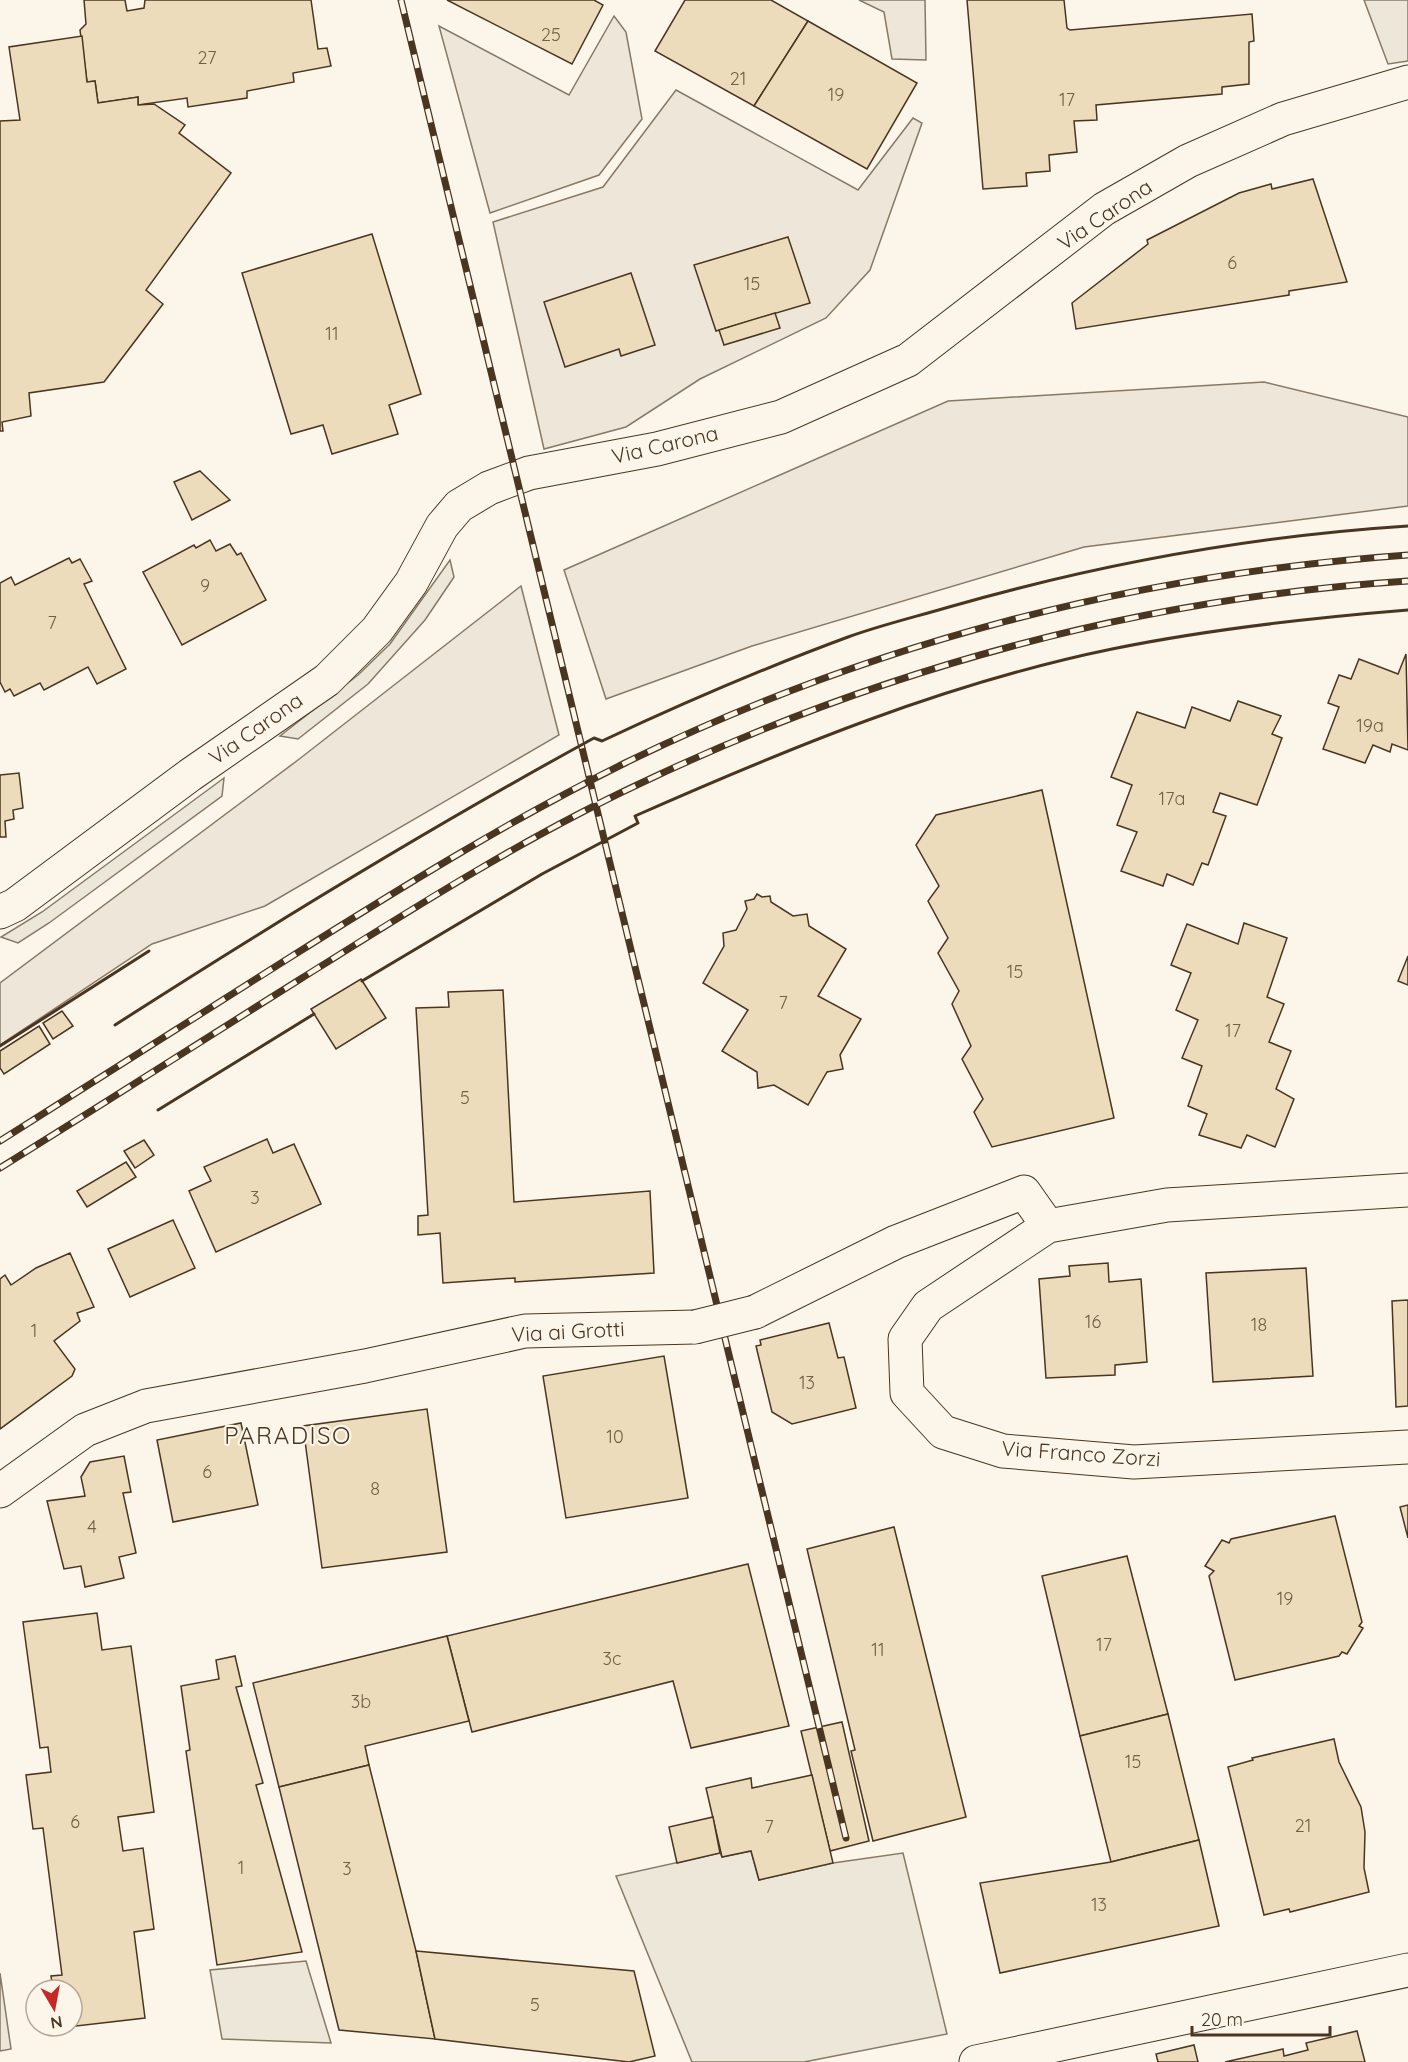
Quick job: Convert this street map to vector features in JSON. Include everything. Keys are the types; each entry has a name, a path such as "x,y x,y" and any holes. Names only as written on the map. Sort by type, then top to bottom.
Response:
{"street":[{"name":"Via Carona","path":"0,912 15,904 190,775 327,680 377,630 411,584 442,526 459,506 489,488 529,473 657,449 781,417 908,360 1104,209 1188,161 1283,119 1408,82"},
{"name":"Via Franco Zorzi","path":"1408,1190 1167,1205 1048,1226 928,1306 905,1339 907,1393 943,1432 1003,1451 1134,1462 1408,1447"},
{"name":"Via ai Grotti","path":"0,1491 85,1430 146,1406 364,1366 525,1331 695,1327 755,1312 896,1242 1024,1192 1048,1226"},
{"path":"975,2062 1408,1970"}],"shaded area":[{"path":"859,0 925,0 926,60 892,59 884,12"},
{"path":"1364,0 1408,0 1408,61 1388,64"},
{"path":"614,16 626,32 642,119 599,175 490,213 439,26 569,95"},
{"path":"676,90 858,190 913,118 922,123 870,270 826,318 700,379 626,427 544,449 493,222 603,187"},
{"path":"1264,382 1408,417 1408,506 1084,547 752,646 606,699 564,570 948,401"},
{"path":"450,560 454,577 425,620 368,684 298,739 280,736 358,675 390,644"},
{"path":"521,586 559,735 265,906 152,944 0,1045 0,983 298,760"},
{"path":"224,778 222,796 49,923 18,943 1,937 42,912"},
{"path":"751,1851 759,1880 833,1863 903,1853 947,2034 804,2062 692,2062 616,1876 720,1853 722,1857"},
{"path":"306,1961 331,2043 222,2039 210,1970"},
{"path":"0,1973 11,2049 0,2051"}],"building":[{"path":"84,0 125,0 127,11 144,8 145,0 311,0 318,49 327,48 331,66 293,73 294,82 247,91 247,98 188,107 187,98 138,105 138,97 98,103 95,81 87,82 80,30 86,24"},
{"path":"447,0 594,0 603,5 572,64"},
{"path":"685,0 771,0 808,21 754,106 655,51"},
{"path":"967,0 1064,0 1067,28 1070,30 1252,14 1254,41 1249,42 1249,84 1222,87 1222,94 1096,105 1097,120 1074,121 1077,152 1049,155 1050,171 1026,173 1027,186 983,189"},
{"path":"808,21 917,83 867,169 754,106"},
{"path":"82,36 87,82 95,81 98,103 138,97 138,105 154,104 185,125 179,133 231,173 146,290 163,304 104,382 29,393 31,416 2,422 3,431 0,431 0,121 20,120 9,47"},
{"path":"1313,179 1347,282 1289,291 1289,295 1076,329 1072,303 1148,244 1147,240 1239,193 1271,184 1272,189"},
{"path":"372,234 421,394 389,405 398,434 332,454 323,425 291,434 242,273"},
{"path":"788,237 810,303 716,331 694,265"},
{"path":"631,273 655,345 621,356 619,349 565,367 544,302"},
{"path":"775,313 780,328 724,345 719,330"},
{"path":"200,471 230,500 192,520 174,482"},
{"path":"210,540 216,551 230,544 237,555 241,553 266,600 182,645 143,572 194,545 196,548"},
{"path":"69,558 72,563 80,559 92,581 84,584 126,669 97,684 88,667 44,690 40,683 14,696 10,689 5,692 0,682 0,583 11,577 15,585"},
{"path":"1406,654 1408,750 1392,744 1390,752 1373,745 1365,763 1323,749 1339,707 1328,703 1339,675 1351,679 1359,659 1398,674"},
{"path":"1238,701 1281,716 1272,734 1282,738 1257,805 1220,793 1213,812 1226,816 1208,865 1202,863 1193,885 1167,874 1163,886 1121,871 1137,832 1117,825 1132,785 1111,777 1137,712 1185,728 1192,707 1230,721"},
{"path":"19,773 23,808 13,810 14,819 5,821 6,837 0,837 0,775"},
{"path":"1042,790 1114,1118 992,1147 974,1112 983,1099 962,1059 971,1046 952,1004 959,991 938,953 948,938 928,901 939,886 916,845 936,815"},
{"path":"757,894 762,897 770,896 771,902 793,916 807,914 809,926 846,949 818,996 861,1019 840,1055 843,1069 827,1072 808,1105 774,1085 758,1088 757,1072 722,1051 748,1010 703,983 724,946 723,933 736,930 747,909 745,901 754,899"},
{"path":"1244,923 1287,938 1267,997 1284,1004 1269,1042 1291,1051 1276,1089 1294,1099 1275,1147 1247,1135 1241,1148 1199,1135 1207,1114 1188,1106 1202,1066 1182,1058 1198,1020 1176,1010 1191,973 1171,965 1187,924 1238,944"},
{"path":"1408,956 1408,985 1398,981"},
{"path":"361,979 386,1018 336,1049 311,1009"},
{"path":"503,990 514,1202 650,1191 654,1273 515,1282 515,1278 443,1283 440,1233 418,1235 418,1216 428,1215 416,1008 449,1007 448,992"},
{"path":"62,1011 73,1026 53,1039 43,1023"},
{"path":"39,1026 50,1044 4,1074 0,1068 0,1051"},
{"path":"267,1139 273,1153 294,1144 321,1204 216,1252 189,1191 211,1181 204,1167"},
{"path":"144,1140 154,1155 135,1168 124,1151"},
{"path":"126,1162 136,1177 87,1207 77,1191"},
{"path":"173,1220 195,1268 130,1297 108,1249"},
{"path":"70,1253 94,1307 77,1313 80,1321 54,1341 75,1369 72,1376 0,1429 0,1279 5,1275 11,1285 36,1268"},
{"path":"1108,1263 1109,1282 1141,1279 1147,1362 1115,1365 1115,1375 1046,1378 1039,1279 1070,1276 1069,1266"},
{"path":"1306,1268 1313,1376 1213,1382 1206,1273"},
{"path":"1408,1300 1408,1406 1396,1407 1392,1301"},
{"path":"829,1323 838,1358 844,1357 856,1408 792,1424 772,1412 756,1346 761,1345 760,1340"},
{"path":"664,1356 688,1498 566,1518 543,1376"},
{"path":"427,1409 447,1552 322,1568 303,1426"},
{"path":"241,1423 258,1505 173,1522 157,1440"},
{"path":"124,1456 131,1492 123,1493 136,1553 119,1557 124,1578 85,1587 81,1566 64,1569 47,1501 85,1496 81,1477 90,1462"},
{"path":"1408,1505 1408,1538 1400,1507"},
{"path":"1335,1516 1362,1622 1359,1626 1363,1628 1347,1654 1342,1652 1339,1656 1235,1680 1209,1576 1214,1571 1205,1566 1222,1540 1229,1543 1231,1539"},
{"path":"894,1527 966,1817 873,1841 851,1751 855,1750 807,1549"},
{"path":"1127,1556 1168,1714 1080,1736 1042,1576"},
{"path":"748,1564 789,1726 691,1748 673,1681 472,1732 447,1636"},
{"path":"97,1613 102,1650 131,1646 154,1812 118,1817 123,1851 143,1848 154,1929 134,1932 145,2018 84,2025 84,1978 51,1978 51,1976 62,1975 43,1828 33,1829 26,1775 51,1772 48,1747 40,1748 23,1622"},
{"path":"447,1636 469,1721 365,1746 369,1765 279,1787 253,1683"},
{"path":"235,1656 242,1686 236,1687 263,1783 256,1785 302,1952 217,1965 186,1751 190,1750 181,1686 219,1679 216,1660"},
{"path":"1168,1714 1199,1840 1111,1862 1080,1736"},
{"path":"842,1722 869,1841 830,1851 801,1731"},
{"path":"1334,1739 1339,1762 1361,1807 1365,1832 1364,1868 1369,1892 1290,1912 1289,1909 1264,1915 1228,1767 1253,1760 1252,1758"},
{"path":"369,1765 416,1951 435,2039 339,2030 279,1787"},
{"path":"812,1775 833,1863 759,1880 751,1851 722,1857 706,1788 751,1778 752,1788"},
{"path":"713,1817 720,1853 677,1863 669,1827"},
{"path":"1199,1840 1219,1926 1000,1973 980,1883 1111,1862"},
{"path":"416,1951 634,1971 655,2056 629,2062 435,2039"},
{"path":"1357,2031 1365,2062 1225,2062 1283,2049 1284,2056 1308,2050 1306,2043"},
{"path":"1194,2045 1198,2062 1158,2062 1156,2054"}],"railway":[{"path":"401,0 846,1838"},
{"path":"0,1141 454,856 581,785 718,720 812,683 909,649 1006,621 1105,598 1205,579 1306,564 1408,555"},
{"path":"0,1168 343,952 510,851 595,805 730,743 823,706 918,674 1014,646 1111,622 1209,604 1308,590 1408,581"}],"wall":[{"path":"115,1025 352,877 594,738 602,741 724,686 848,637 1005,592 1119,565 1292,537 1408,526"},
{"path":"362,981 542,874 638,823 635,816 751,766 869,720 989,680 1112,649 1260,625 1408,610"},
{"path":"0,1046 149,951"},
{"path":"158,1110 314,1014"}],"district":[{"name":"PARADISO","path":"288,1436"}]}
